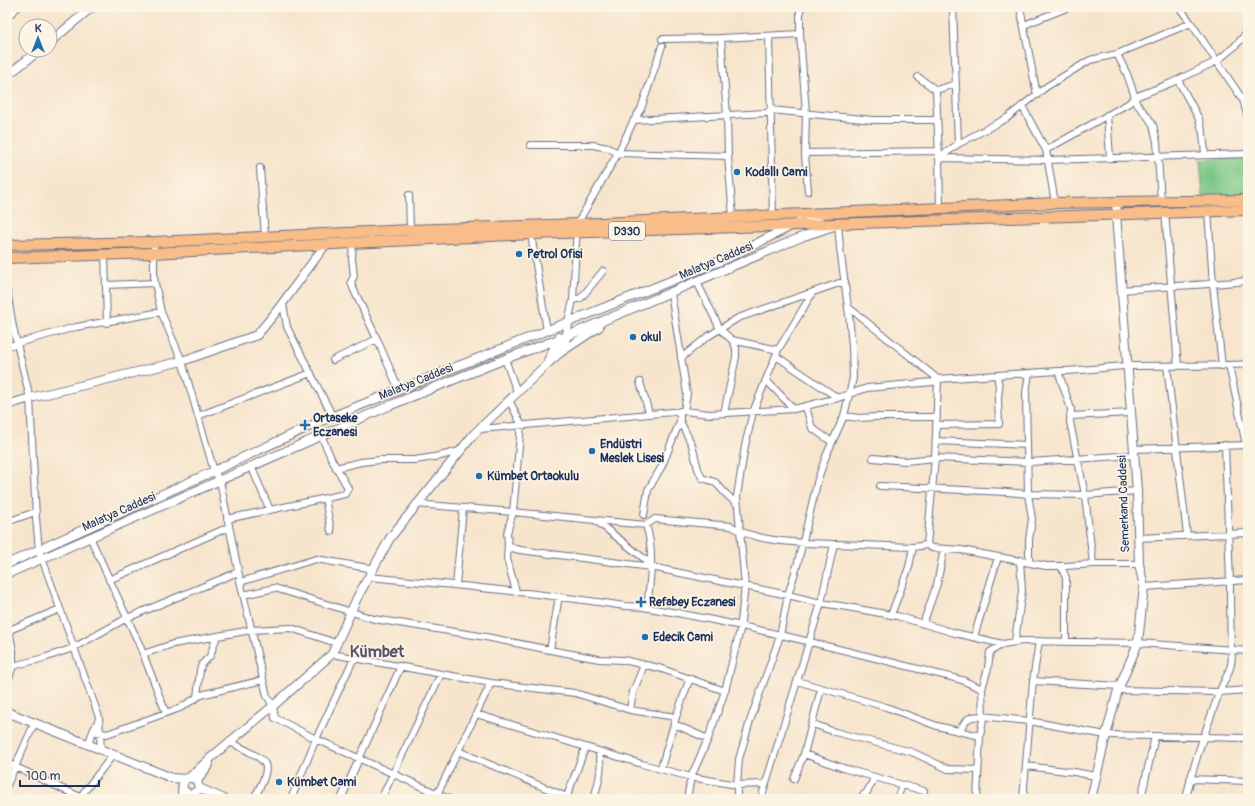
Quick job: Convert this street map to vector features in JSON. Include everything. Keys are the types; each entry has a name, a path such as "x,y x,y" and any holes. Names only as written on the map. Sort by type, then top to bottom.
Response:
{"main road":[{"name":"D330","path":"7,258 153,253 530,234 576,228 732,217 1055,203 1248,200"},
{"name":"D330","path":"7,245 154,242 410,230 838,224 1248,210"}],"street":[{"path":"7,17 18,7"},
{"path":"58,35 92,7"},
{"path":"800,7 800,34 806,113 805,153 808,191"},
{"path":"953,7 958,144"},
{"path":"1020,7 1037,94"},
{"path":"1024,25 1069,7"},
{"path":"1179,7 1245,99 1248,118"},
{"path":"939,158 958,144 1007,118 1046,87 1090,60 1117,54 1190,23"},
{"path":"1046,150 1129,103 1135,97 1178,80 1217,61 1234,47 1248,32"},
{"path":"561,352 567,336 568,322 573,300 576,228 618,153 634,120 642,109 662,42 800,34"},
{"path":"770,36 772,216"},
{"path":"722,38 732,217"},
{"path":"1117,54 1127,74 1136,103 1148,117 1153,126 1157,142 1161,201"},
{"path":"7,74 30,58"},
{"path":"918,77 936,90"},
{"path":"1178,80 1199,119 1203,134 1205,154"},
{"path":"936,90 956,84"},
{"path":"936,90 940,208"},
{"path":"1022,106 1046,150 1055,203"},
{"path":"634,120 727,115 767,112 771,110 873,120 937,120"},
{"path":"1107,115 1110,157"},
{"path":"530,145 593,145 608,148 618,153 728,156"},
{"path":"805,153 939,150"},
{"path":"939,158 1047,160 1205,154 1248,154"},
{"path":"260,168 265,237"},
{"path":"409,195 410,230"},
{"name":"Semerkand Caddesi","path":"1090,799 1119,688 1138,643 1144,586 1139,564 1137,491 1116,214 1117,201"},
{"path":"1208,211 1213,284 1222,366"},
{"path":"1165,212 1178,366"},
{"path":"7,564 333,417 728,258 793,225 825,213"},
{"path":"789,215 796,231 790,242"},
{"path":"737,799 739,759 750,721 780,636 788,595 797,566 818,479 844,416 852,378 852,346 838,224"},
{"name":"Malatya Caddesi","path":"7,574 390,405 505,359 558,340 790,242 838,224"},
{"path":"530,234 547,331"},
{"path":"154,242 153,253 155,283 161,312 182,362 214,471 220,481 251,630 267,696 273,706 275,718 316,739 394,774 436,796 449,799"},
{"path":"353,242 352,259 354,276 351,282 399,390"},
{"path":"7,405 30,398 182,362 257,335 283,304 326,244"},
{"path":"106,254 107,323"},
{"path":"573,300 581,298 603,271"},
{"path":"681,358 706,337 738,318 845,281"},
{"path":"1122,290 1248,281"},
{"path":"697,282 720,329 732,340 736,348 736,357 724,413"},
{"path":"106,285 155,283"},
{"path":"7,291 8,312 30,398 35,512 39,550 99,717 101,750"},
{"path":"687,799 691,777 708,739 725,690 740,626 745,586 737,496 745,446 753,412 777,353 813,292"},
{"path":"644,515 648,490 662,466 680,421 686,394 671,293"},
{"path":"283,304 287,326 333,417"},
{"path":"848,308 938,379"},
{"path":"7,346 76,328 161,312"},
{"path":"182,799 182,784 187,778 332,654 357,598 390,538 460,451 517,392 561,352 623,313"},
{"path":"547,364 568,322"},
{"path":"333,360 377,339"},
{"path":"732,340 777,353 838,398"},
{"path":"505,359 517,392"},
{"path":"480,429 522,424 682,411 709,414 794,409 838,398 867,388 932,382 938,379 1073,371 1128,366 1222,366 1248,364"},
{"path":"873,458 904,461 935,458 1028,462 1078,459 1176,447 1247,445 1229,365"},
{"path":"1167,366 1187,535"},
{"path":"1058,371 1070,409 1070,416 1085,495 1093,564"},
{"path":"1029,373 1026,393 1028,494 1032,519 1029,540 1029,562"},
{"path":"198,416 311,374"},
{"path":"936,425 999,424 999,387 997,375"},
{"path":"927,545 935,458 938,379"},
{"path":"766,380 794,409"},
{"path":"640,382 649,414"},
{"path":"509,400 522,424 513,512 507,533 508,559 516,591"},
{"path":"806,407 812,428 832,442"},
{"path":"1070,416 1132,413"},
{"path":"844,416 858,418 937,417"},
{"path":"680,421 692,445 698,469 702,478 715,482 738,504"},
{"path":"227,519 345,494 348,488 336,468 321,435"},
{"path":"936,441 1027,445"},
{"path":"1186,799 1190,779 1219,692 1227,677 1232,656 1225,445"},
{"path":"336,468 380,460 415,460 460,451"},
{"path":"252,466 270,510"},
{"path":"880,486 1028,494 1085,495 1137,491"},
{"path":"325,498 331,531"},
{"path":"416,504 646,525 654,519 731,526 739,531 756,536 802,543 913,547 927,545 932,548 961,550 1046,566 1139,564"},
{"path":"456,585 463,508"},
{"path":"7,522 35,512"},
{"path":"595,520 651,565"},
{"path":"646,525 650,536 651,565 648,608"},
{"path":"109,580 229,527"},
{"path":"1138,538 1248,533"},
{"path":"90,537 143,654 166,713"},
{"path":"508,543 512,548 520,550 651,565 821,603 891,615 1003,644"},
{"path":"761,799 821,603 834,544"},
{"path":"891,615 909,567 913,547"},
{"path":"924,624 937,584 944,549"},
{"path":"974,637 998,557"},
{"path":"240,582 316,559 374,569"},
{"path":"1015,642 1022,592 1020,560"},
{"path":"1061,566 1066,578 1066,641"},
{"path":"13,666 44,658 73,648 127,618 238,572"},
{"path":"369,577 516,591 648,608 740,626 809,642 962,680 982,689"},
{"path":"1144,586 1248,580"},
{"path":"243,595 275,588 374,619 486,637 599,659 623,660 659,668 725,690"},
{"path":"550,650 559,596"},
{"path":"7,684 13,666 14,652 8,630 60,609"},
{"path":"143,654 173,644 251,630 291,628 336,643"},
{"path":"197,697 200,670 202,664 210,656 217,636"},
{"path":"1023,799 1033,681 1039,641"},
{"path":"977,799 980,736 983,717 982,689 988,668 990,652 1003,644 1039,641 1138,643 1248,651"},
{"path":"332,654 491,683 575,693 630,710 676,717"},
{"path":"291,799 316,739 354,658"},
{"path":"630,710 633,692 644,665"},
{"path":"341,799 401,666"},
{"path":"381,799 442,674"},
{"path":"1227,677 1229,691"},
{"path":"661,768 676,717 690,678"},
{"path":"92,731 107,734 180,708 201,695 263,680"},
{"path":"1033,681 1119,688 1219,692 1248,690"},
{"path":"797,682 886,707 937,726 980,736"},
{"path":"436,796 491,683"},
{"path":"794,779 804,754 822,689"},
{"path":"7,712 172,778 192,778 194,791"},
{"path":"476,714 585,748 691,777 737,784 766,784"},
{"path":"88,745 92,731 99,717"},
{"path":"959,731 968,719 972,717 983,717 1029,721 1106,735 1248,738"},
{"path":"7,785 34,724"},
{"path":"674,724 708,739"},
{"path":"813,724 835,732 912,752 948,769 978,770"},
{"path":"1140,799 1154,736"},
{"path":"230,742 261,759 266,765 264,778 253,799"},
{"path":"458,751 566,798 585,748"},
{"path":"594,799 601,765 601,759 598,751"},
{"path":"194,791 215,754"},
{"path":"804,754 846,769 924,791"},
{"path":"80,798 114,755"},
{"path":"7,763 80,798 87,799"},
{"path":"1026,766 1096,776"},
{"path":"859,799 867,792 874,777"},
{"path":"172,778 186,793 194,791 212,794 224,799"},
{"path":"1190,779 1248,781"},
{"path":"897,799 902,785"}],"green space":[{"path":"1240,158 1247,160 1248,195 1203,197 1200,160"}],"place":[{"name":"Kodallı Cami","path":"737,172"},
{"name":"Petrol Ofisi","path":"519,254"},
{"name":"okul","path":"633,337"},
{"name":"Ortaseke Eczanesi","path":"305,425"},
{"name":"Endüstri Meslek Lisesi","path":"592,451"},
{"name":"Kümbet Ortaokulu","path":"479,476"},
{"name":"Refabey Eczanesi","path":"641,602"},
{"name":"Edecik Cami","path":"645,637"},
{"name":"Kümbet Cami","path":"279,782"}],"district":[{"name":"Kümbet","path":"377,652"}]}
